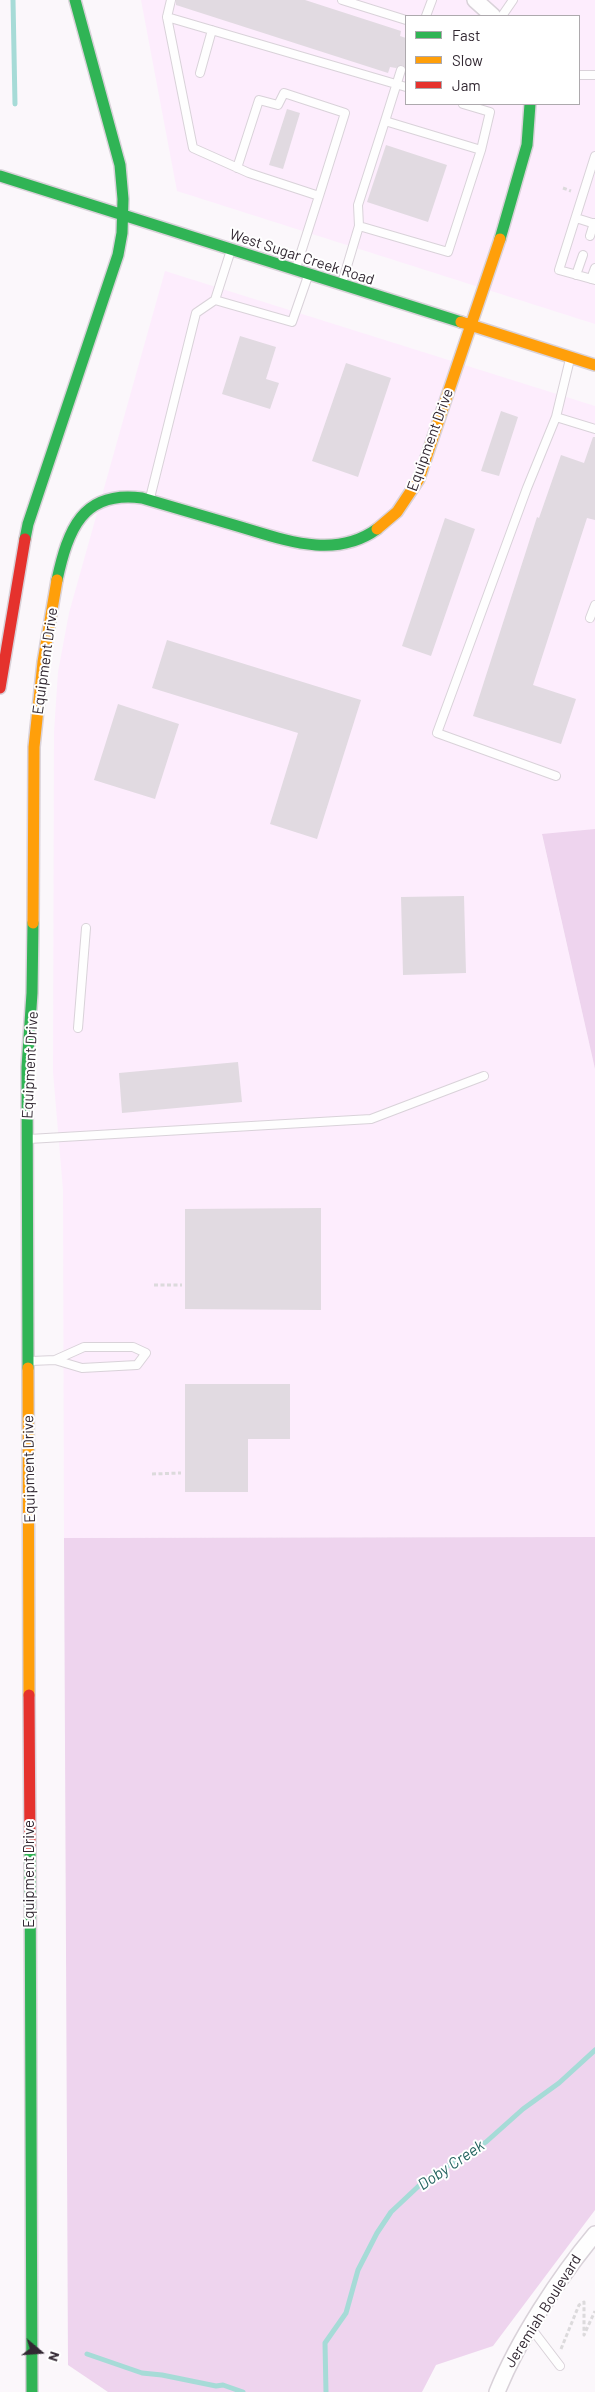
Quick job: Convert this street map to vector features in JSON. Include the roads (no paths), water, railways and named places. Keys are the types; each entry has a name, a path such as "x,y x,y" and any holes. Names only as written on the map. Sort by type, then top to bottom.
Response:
{"main road":[{"path":"0,688 28,524 118,255 123,215 120,165 76,0"},
{"name":"Equipment Drive","path":"32,2392 27,1067 33,992 33,768 36,709 44,650 56,592 71,531 80,517 93,506 108,498 125,495 150,500 300,544 333,546 355,542 374,534 392,519 408,500 418,479 484,293 525,153 528,140 530,105"},
{"name":"West Sugar Creek Road","path":"0,176 57,196 123,215 595,365"}],"street":[{"path":"475,0 492,15"},
{"name":"Jeremiah Boulevard","path":"497,2392 508,2365 572,2261 595,2234"}],"lane":[{"path":"171,0 167,17 193,148 237,168 319,196"},
{"path":"342,0 405,20"},
{"path":"426,15 432,0"},
{"path":"503,15 513,0"},
{"path":"167,17 405,88"},
{"path":"200,73 212,30"},
{"path":"341,285 359,226 358,205 402,70"},
{"path":"580,75 595,74"},
{"path":"237,168 259,100 278,105 284,93 345,113 295,270"},
{"path":"359,226 448,252 481,150 490,112 466,105"},
{"path":"384,122 481,150"},
{"path":"595,156 559,270 593,280 595,268"},
{"path":"576,218 594,224 590,236"},
{"path":"150,500 196,314 215,300 231,250"},
{"path":"576,275 583,255"},
{"path":"215,300 292,322 308,274"},
{"path":"556,776 438,733 527,488 556,417 571,357"},
{"path":"556,417 595,430"},
{"path":"590,618 595,605"},
{"path":"78,1028 86,928"},
{"path":"27,1139 371,1119 484,1076"},
{"path":"27,1361 55,1360 82,1368 137,1365 146,1353 133,1347 84,1347 55,1360"},
{"path":"531,2328 558,2364"}],"waterway":[{"path":"13,0 15,104"},
{"name":"Doby Creek","path":"326,2392 325,2343 346,2313 358,2270 377,2233 391,2212 424,2181 486,2142 523,2109 559,2083 595,2050"},
{"path":"87,2354 142,2373 216,2386 223,2385 243,2392"}]}
